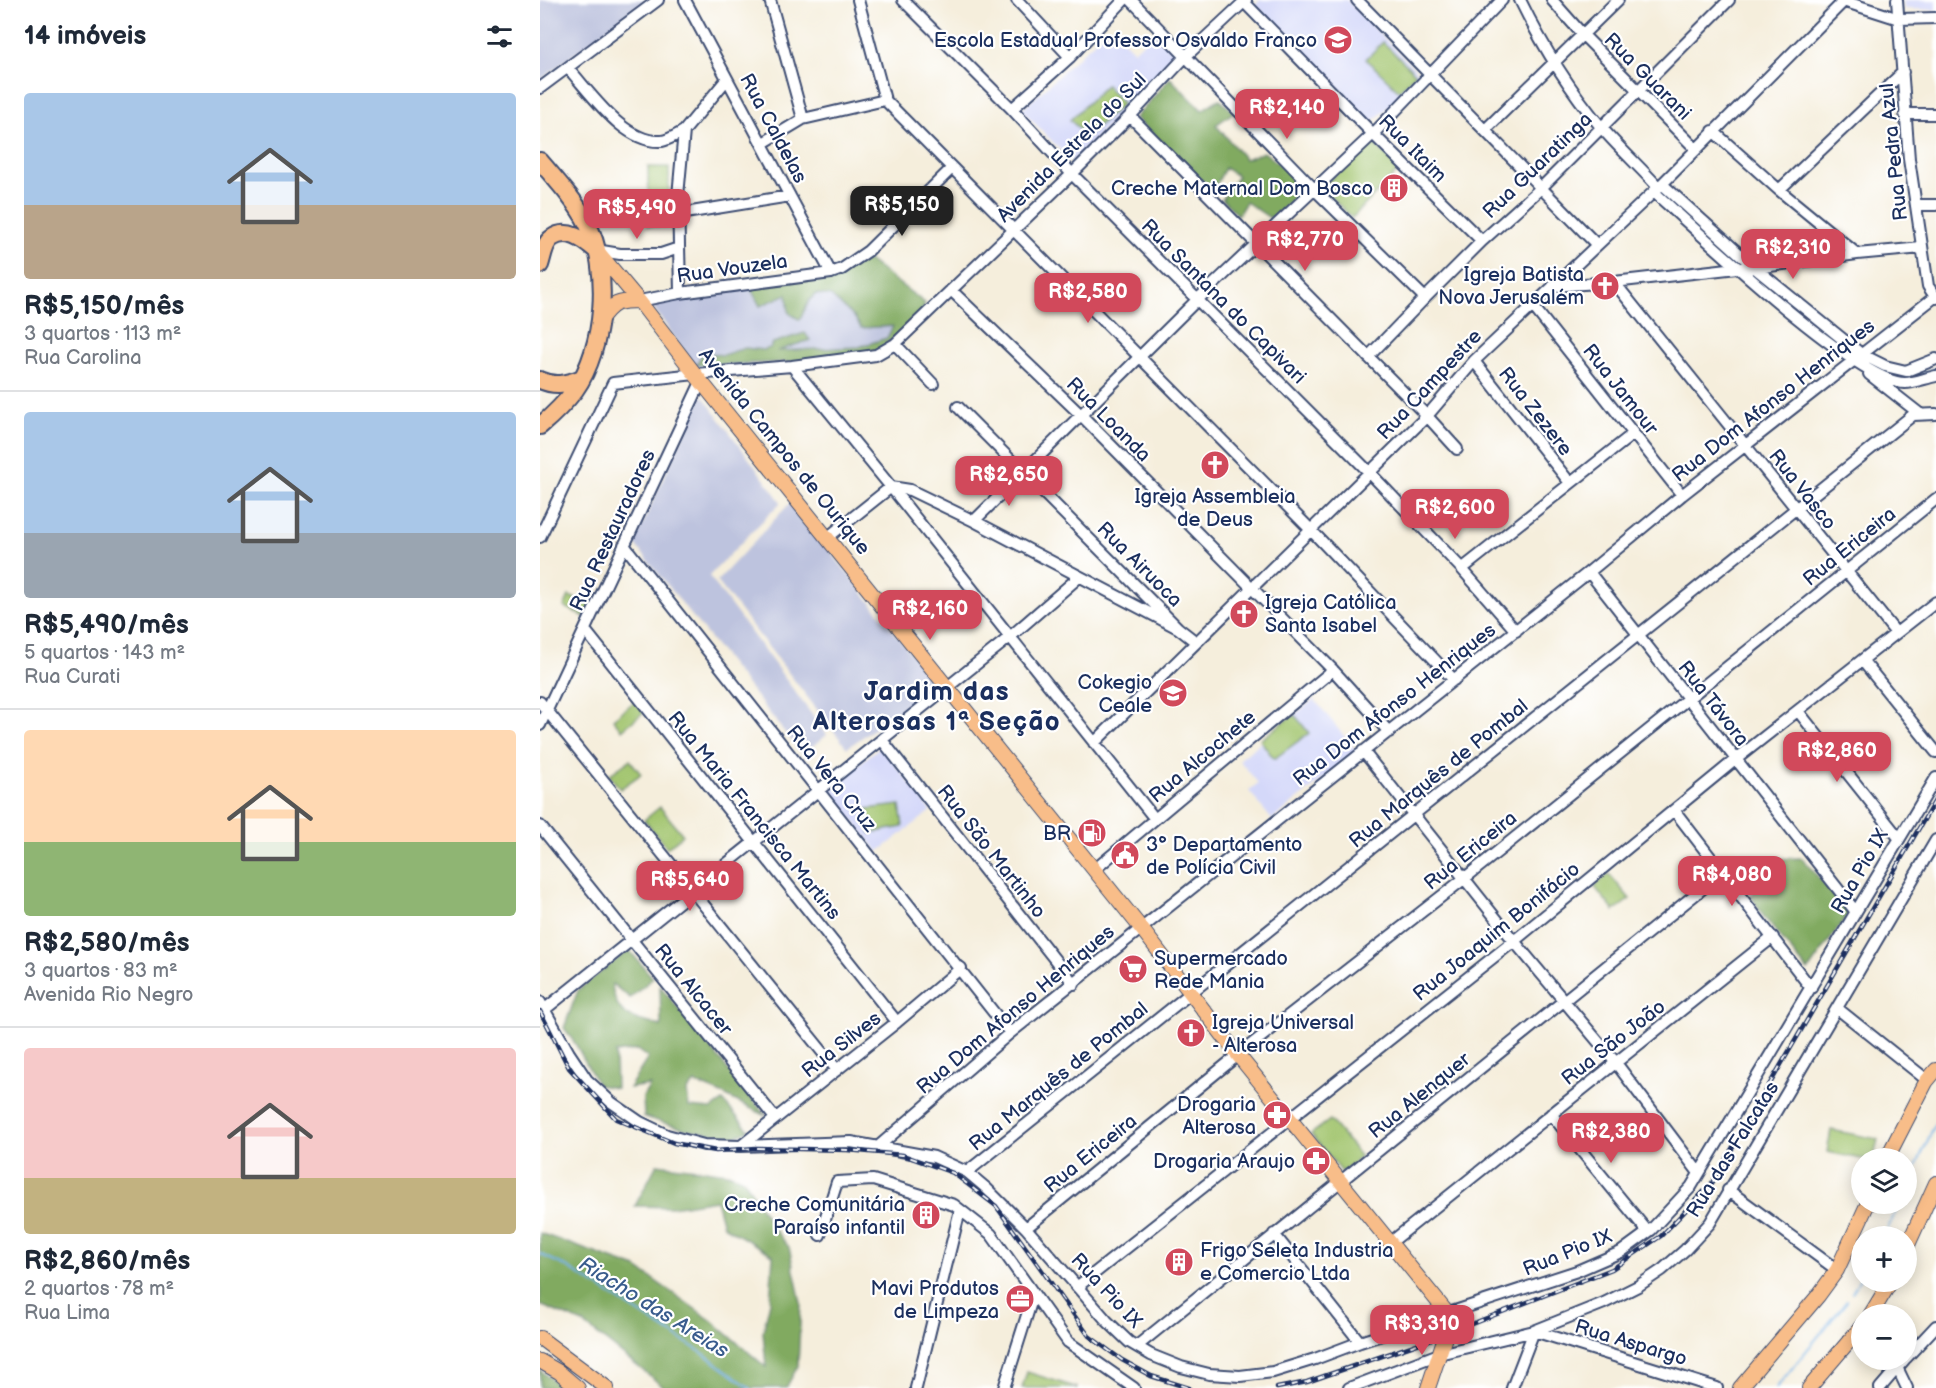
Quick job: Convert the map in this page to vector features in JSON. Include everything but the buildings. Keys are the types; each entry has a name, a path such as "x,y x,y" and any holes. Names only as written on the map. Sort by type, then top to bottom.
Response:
{"highway":[{"name":"Avenida Campos de Ourique","path":"540,161 565,190 588,224 596,250"},
{"path":"540,265 546,245 551,238 571,234 596,250 600,270 600,320 589,362 576,389 540,426"},
{"path":"540,380 550,385 562,385 582,378"}],"main road":[{"name":"Avenida Campos de Ourique","path":"596,250 1141,928 1238,1055 1448,1314"},
{"path":"600,320 610,307 621,301 639,301"},
{"path":"1892,1148 1932,1075"},
{"path":"1916,1226 1936,1183"},
{"path":"1740,1388 1818,1296 1837,1270 1863,1214"},
{"path":"1428,1388 1446,1334 1448,1314"},
{"path":"540,1338 607,1388"},
{"path":"1809,1388 1851,1339"},
{"path":"540,1361 559,1372 578,1388"}],"street":[{"path":"540,88 658,0"},
{"name":"Rua Caldelas","path":"685,0 831,273"},
{"path":"770,0 803,119"},
{"path":"858,0 885,100 1310,529 1454,680"},
{"name":"Rua Santana do Capivari","path":"903,0 1072,174 1369,472 1462,568 1516,631"},
{"path":"1017,0 1070,57"},
{"path":"1012,110 1070,57 1124,0"},
{"path":"1131,0 1425,298"},
{"path":"1357,0 1597,245"},
{"path":"974,521 1198,299 1373,134 1502,0"},
{"path":"1520,0 1554,62 1602,128 1737,268 1857,358 1904,384"},
{"name":"Rua Guarani","path":"1552,0 1583,35 1696,149"},
{"path":"1485,130 1618,0"},
{"name":"Rua Guaratinga","path":"1368,357 1482,241 1541,188 1729,0"},
{"name":"Rua Pedra Azul","path":"1897,0 1905,114 1916,205 1928,286 1936,296"},
{"name":"Avenida Estrela do Sul","path":"540,537 613,383 698,378 876,355 895,344 1072,174 1186,56 1245,1"},
{"name":"Rua Itaim","path":"1245,1 1373,134 1482,241"},
{"path":"1842,1 1899,18 1936,18"},
{"name":"Rua Campestre","path":"1094,743 1427,416 1474,362 1658,188 1842,1"},
{"path":"568,68 615,121 638,137 663,141 684,131 727,78"},
{"path":"1779,190 1903,72"},
{"path":"763,143 803,119 885,100"},
{"path":"1905,114 1936,114"},
{"path":"1130,116 1457,449"},
{"path":"680,293 678,196 684,131"},
{"path":"1713,131 1779,190 1857,254"},
{"path":"831,273 842,269 868,250 952,168"},
{"path":"1658,188 1755,268 1899,398 1920,414 1936,414"},
{"path":"679,214 790,196"},
{"path":"1916,205 1936,205"},
{"path":"596,250 620,254 660,254 679,248"},
{"path":"1553,286 1755,268 1922,248"},
{"name":"Rua Vouzela","path":"639,301 680,293 831,273"},
{"name":"Rua Vasco","path":"1614,282 1896,633"},
{"name":"Rua Loanda","path":"951,290 1082,416 1333,670 1389,732"},
{"name":"Rua Dom Afonso Henriques","path":"880,1145 1010,1033 1516,631 1682,495 1936,296"},
{"name":"Rua Jamour","path":"1532,305 1682,495"},
{"path":"895,344 933,384"},
{"path":"1857,358 1906,371 1936,359"},
{"name":"Rua Zezere","path":"1474,362 1570,483"},
{"path":"792,366 1155,819"},
{"path":"1899,398 1900,386 1936,376"},
{"name":"Rua Restauradores","path":"540,725 543,706 585,630 698,378"},
{"name":"Rua Airuoca","path":"958,407 1178,628 1196,642"},
{"name":"Rua Marquês de Pombal","path":"967,1172 1415,816 1795,509 1913,416 1920,414"},
{"path":"1462,568 1633,434"},
{"path":"827,538 891,487 910,490 1178,628"},
{"name":"Rua Ericeira","path":"1026,1228 1238,1055 1465,878 1936,499"},
{"name":"Rua Vera Cruz","path":"624,545 961,968 1010,1033"},
{"name":"Rua Távora","path":"1589,572 1856,912"},
{"path":"542,1006 632,940 819,791 1010,637 1079,578"},
{"name":"Rua Joaquim Bonifácio","path":"1077,1287 1514,941 1735,760 1936,602"},
{"name":"Rua Maria Francisca Martins","path":"585,630 897,1022"},
{"path":"1862,660 1936,752"},
{"name":"Rua Alcochete","path":"1094,870 1333,670"},
{"path":"543,706 837,1070"},
{"path":"1798,711 1899,838"},
{"name":"Rua São Martinho","path":"882,740 1074,984"},
{"path":"1364,752 1514,941 1616,1063 1699,1173"},
{"name":"Rua Pio IX","path":"542,1006 587,1080 611,1102 640,1122 667,1135 704,1144 741,1146 851,1142 880,1145 934,1157 967,1172 986,1188 1026,1228 1107,1321 1129,1342 1181,1367 1209,1374 1240,1376 1273,1372 1577,1271 1621,1252 1648,1232 1691,1187 1936,778"},
{"path":"1674,810 1811,988"},
{"name":"Rua Alcacer","path":"540,826 775,1118"},
{"name":"Rua das Falcatas","path":"1349,1388 1439,1353 1534,1331 1604,1303 1638,1286 1662,1270 1685,1250 1710,1223 1936,840"},
{"name":"Rua Alenquer","path":"1137,1346 1723,872"},
{"name":"Rua São João","path":"1390,1243 1773,936"},
{"name":"Rua Silves","path":"741,1146 961,968"},
{"path":"1838,1009 1932,1075"},
{"path":"1551,1113 1648,1232"},
{"path":"820,1235 837,1182 873,1180 954,1205 991,1234 1068,1342 1134,1388"},
{"path":"1728,1190 1837,1270"},
{"path":"916,1388 960,1210"},
{"path":"1274,1234 1360,1342"},
{"path":"1004,1388 1033,1296"},
{"path":"1917,1345 1936,1326"},
{"path":"1512,1388 1534,1331"},
{"name":"Rua Aspargo","path":"1534,1331 1717,1388"},
{"path":"1880,1388 1894,1370"},
{"path":"1903,1370 1907,1388"}],"shaded area":[{"path":"540,0 645,0 540,80"},
{"name":"Escola Estadual Professor Osvaldo Franco","path":"1260,0 1347,0 1422,76 1371,123 1255,5"},
{"path":"1903,0 1936,0 1936,10 1904,9"},
{"path":"1110,27 1134,51 1154,32 1177,56 1072,162 1022,110"},
{"path":"868,259 926,311 875,353 698,370 650,303 843,270"},
{"path":"702,395 781,502 709,576 827,735 802,754 634,543"},
{"path":"791,502 936,685 847,748 717,581"},
{"path":"1314,699 1357,752 1272,820 1249,791 1258,783 1239,760"},
{"path":"881,746 931,811 878,852 828,789"}],"green space":[{"path":"1383,42 1416,74 1399,91 1366,59"},
{"path":"1170,78 1202,110 1219,99 1234,112 1216,125 1245,159 1264,152 1305,185 1282,210 1270,218 1246,202 1238,215 1222,199 1238,176 1225,168 1213,191 1135,118"},
{"path":"1106,85 1123,104 1087,136 1070,120"},
{"path":"1370,139 1400,169 1352,218 1322,188"},
{"path":"648,167 669,167 669,227 648,226"},
{"path":"868,260 925,303 921,315 898,337 874,352 794,362 696,365 703,353 723,355 745,348 764,350 770,348 773,343 805,333 810,340 777,351 859,347 887,338 893,326 861,328 855,318 831,296 816,294 809,301 800,320 789,313 787,294 760,306 750,287 846,270"},
{"path":"569,596 591,605 585,617 564,607"},
{"path":"635,701 644,712 622,730 613,719"},
{"path":"1294,714 1309,733 1274,759 1260,740"},
{"path":"630,760 641,774 620,789 609,775"},
{"path":"900,805 903,827 870,833 867,809"},
{"path":"660,807 683,835 667,848 644,820"},
{"path":"1802,858 1849,913 1808,971 1764,917 1751,896 1772,873 1774,859"},
{"path":"1609,874 1630,899 1614,911 1594,886"},
{"path":"629,950 653,978 630,998 612,984 617,1004 627,1015 661,1026 660,986 766,1116 695,1083 687,1091 689,1107 711,1109 723,1101 749,1130 734,1137 685,1129 644,1117 643,1097 650,1085 629,1088 648,1058 637,1050 615,1053 616,1088 598,1085 564,1028 578,990"},
{"path":"1330,1120 1361,1157 1342,1172 1311,1134"},
{"path":"1831,1130 1878,1139 1876,1148 1851,1148 1851,1157 1827,1152"},
{"path":"657,1164 728,1173 744,1179 771,1225 789,1247 801,1303 798,1366 786,1388 665,1388 583,1323 540,1305 540,1233 637,1268 711,1320 766,1367 763,1332 770,1302 773,1255 723,1226 716,1200 672,1207 635,1206"},
{"path":"540,1370 563,1388 540,1388"},
{"path":"1027,1372 1078,1388 1022,1388"}],"waterway":[{"path":"1719,242 1737,259"},
{"path":"1758,278 1835,340"},
{"path":"1908,375 1924,373 1936,368"},
{"name":"Riacho das Areias","path":"1917,1164 1936,1122"},
{"name":"Riacho das Areias","path":"1889,1226 1895,1214"},
{"name":"Riacho das Areias","path":"540,1254 565,1266 704,1354 750,1388"},
{"name":"Riacho das Areias","path":"1776,1388 1847,1301"}],"railway":[{"path":"1277,1388 1307,1382 1446,1334 1612,1269 1661,1236 1712,1183 1936,799"},
{"path":"540,1011 569,1068 616,1119 674,1143 716,1151 756,1148 847,1150 903,1155 953,1173 996,1206 1089,1336 1122,1360 1151,1376 1189,1388"}],"place":[{"name":"Escola Estadual Professor Osvaldo Franco","path":"1338,40"},
{"name":"Creche Maternal Dom Bosco","path":"1394,188"},
{"name":"Igreja Batista Nova Jerusalém","path":"1605,286"},
{"name":"Igreja Assembleia de Deus","path":"1215,465"},
{"name":"Igreja Católica Santa Isabel","path":"1244,614"},
{"name":"Cokegio Ceale","path":"1173,693"},
{"name":"BR","path":"1092,833"},
{"name":"3° Departamento de Polícia Civil","path":"1125,855"},
{"name":"Supermercado Rede Mania","path":"1133,969"},
{"name":"Igreja Universal - Alterosa","path":"1191,1033"},
{"name":"Drogaria Alterosa","path":"1277,1115"},
{"name":"Drogaria Araujo","path":"1316,1161"},
{"name":"Creche Comunitária Paraíso infantil","path":"926,1215"},
{"name":"Frigo Seleta Industria e Comercio Ltda","path":"1179,1262"},
{"name":"Mavi Produtos de Limpeza","path":"1020,1299"}],"district":[{"name":"Jardim das Alterosas 1ª Seção","path":"937,706"}]}
